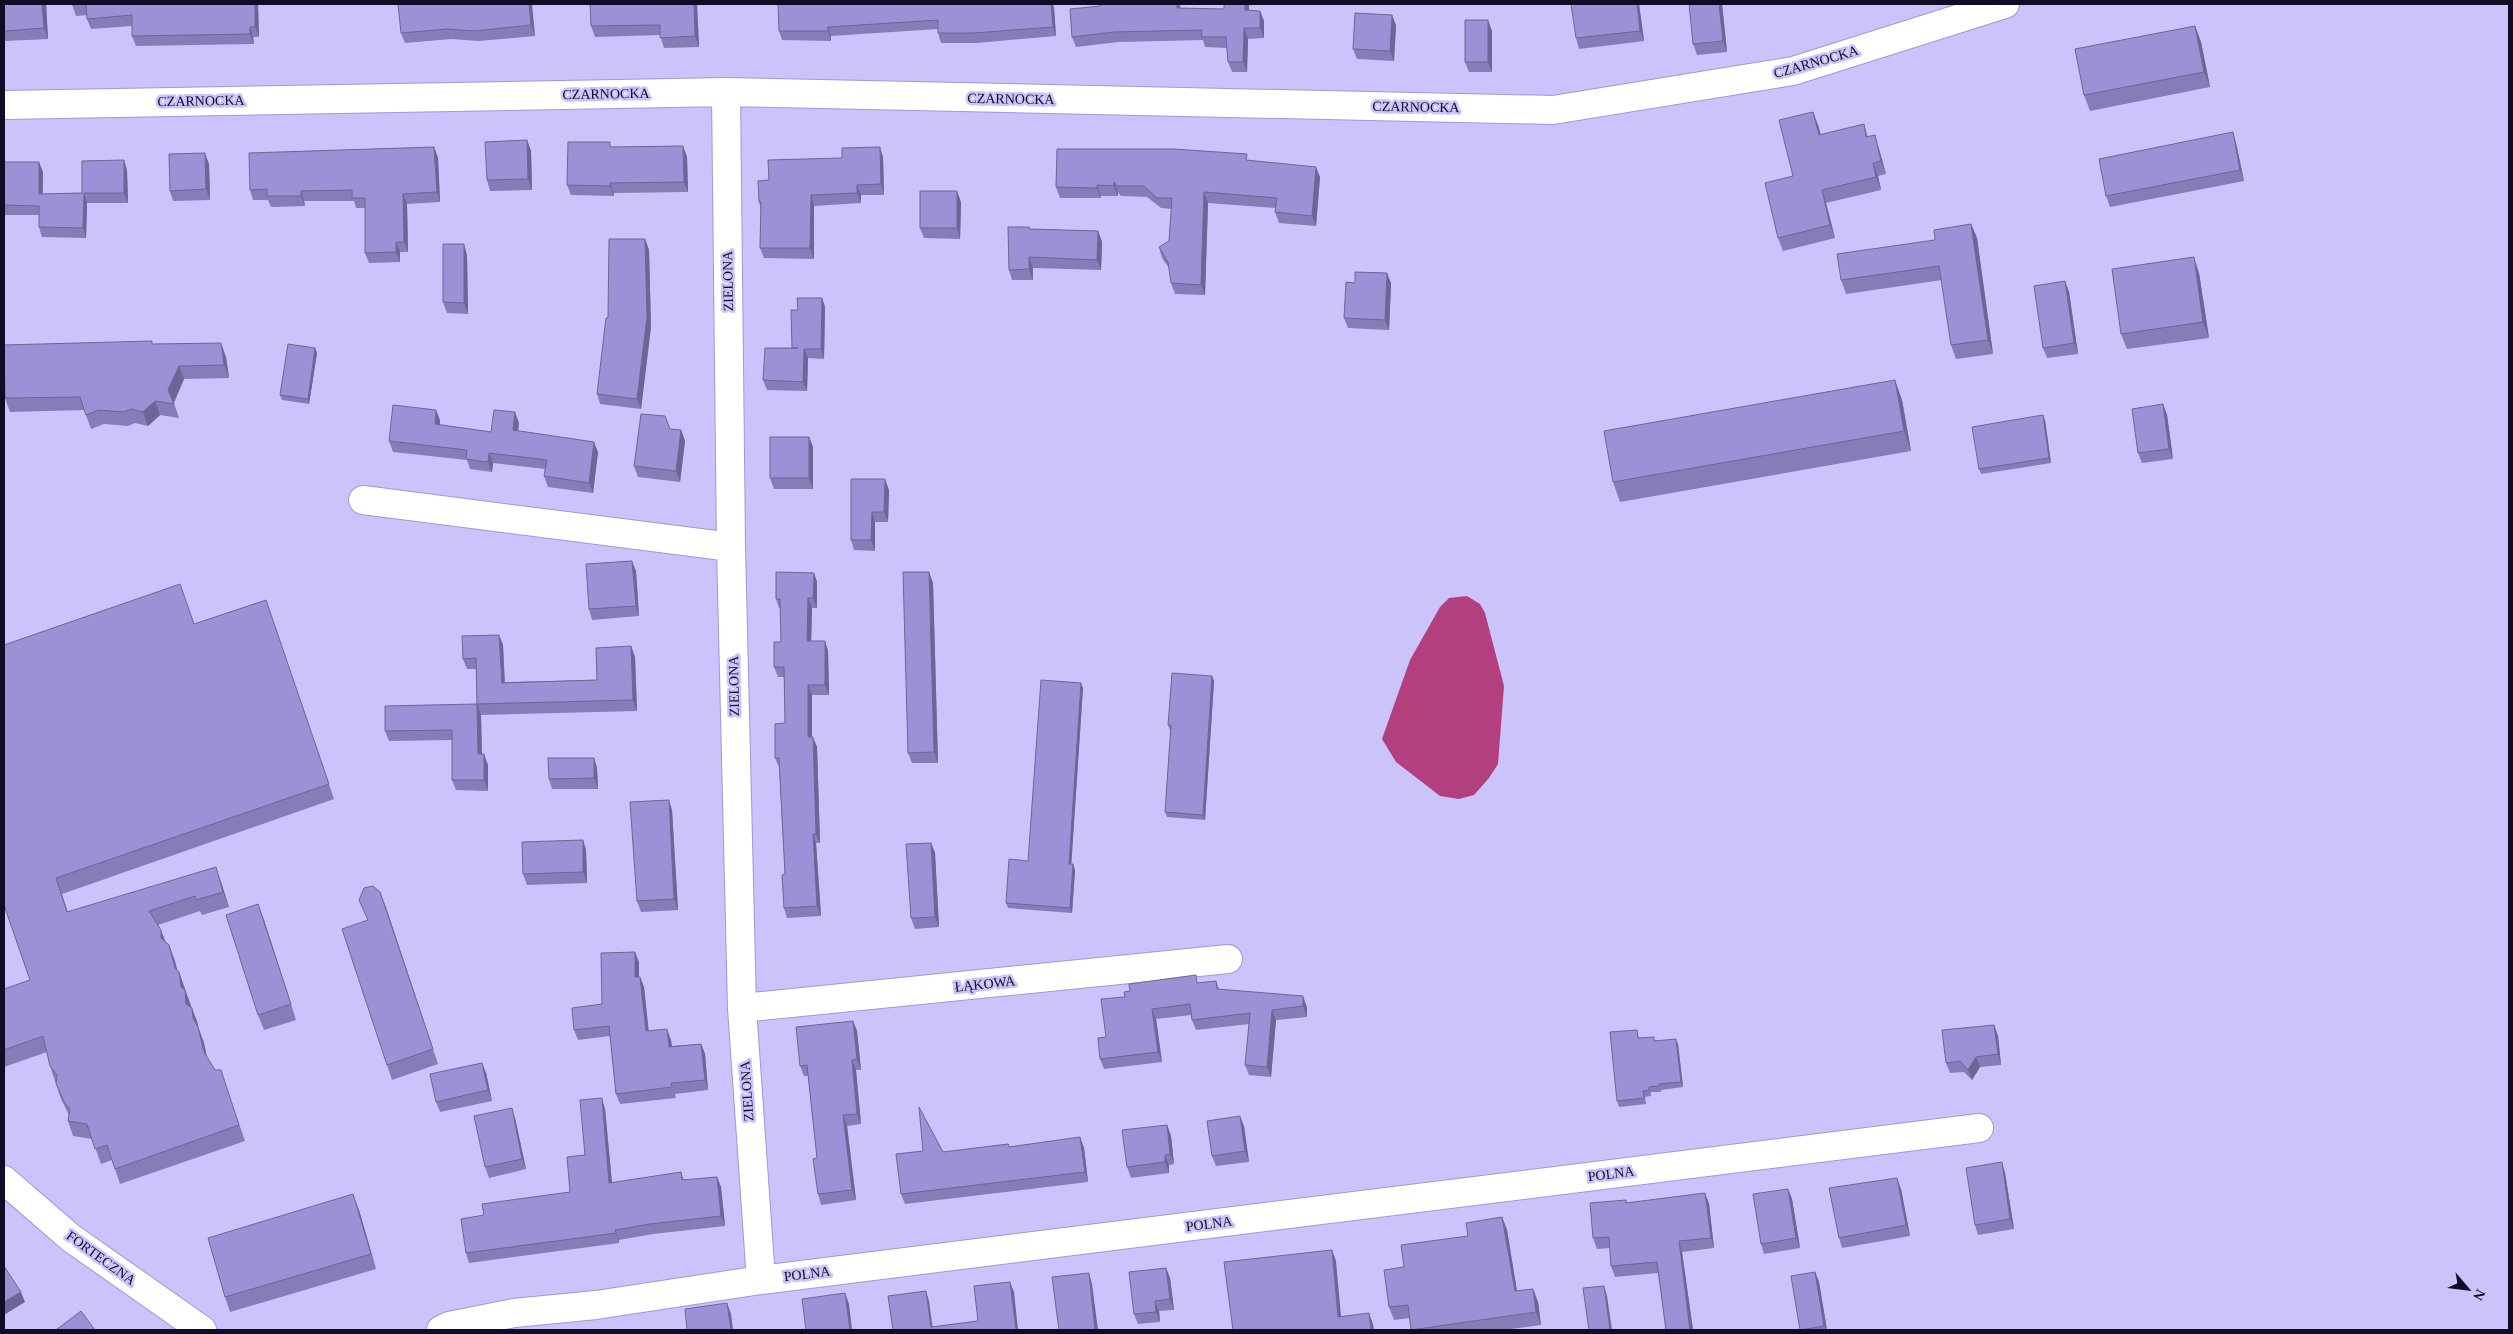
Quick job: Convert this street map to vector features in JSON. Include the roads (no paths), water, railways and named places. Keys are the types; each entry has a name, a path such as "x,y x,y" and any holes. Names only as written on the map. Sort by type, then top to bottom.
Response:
{"street":[{"name":"CZARNOCKA","path":"4,105 726,92 1553,110 1793,71 2005,4"},
{"name":"ZIELONA","path":"726,92 730,547 742,1008 761,1280"},
{"path":"363,500 730,547"},
{"name":"ŁĄKOWA","path":"742,1008 1228,959"},
{"name":"POLNA","path":"441,1330 449,1326 514,1313 596,1305 761,1280 1979,1128"},
{"name":"FORTECZNA","path":"4,1180 71,1238 202,1330"}]}
